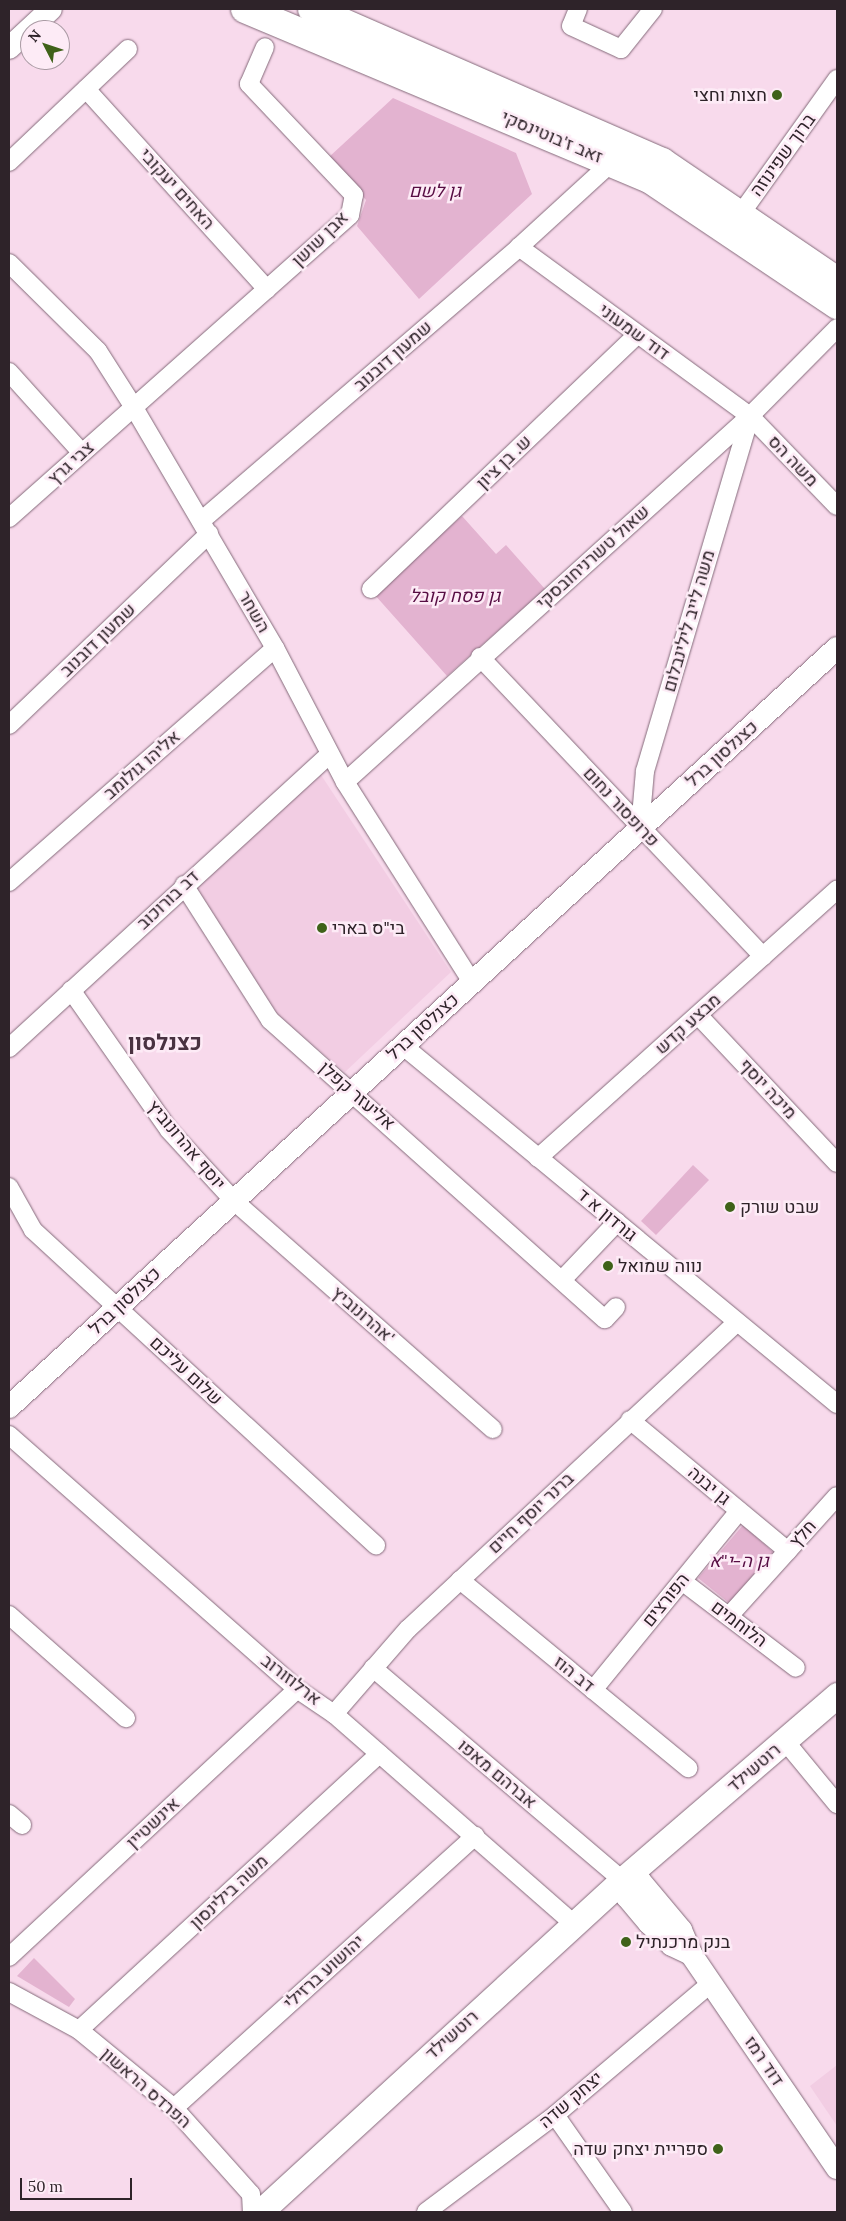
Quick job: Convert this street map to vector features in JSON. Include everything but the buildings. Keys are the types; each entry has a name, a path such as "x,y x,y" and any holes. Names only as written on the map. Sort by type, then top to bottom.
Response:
{"main road":[{"name":"זאב ז'בוטינסקי","path":"245,9 571,144 648,178 734,223 837,281"},
{"name":"זאב ז'בוטינסקי","path":"310,9 662,162 734,223 837,305"},
{"name":"רוטשילד","path":"286,2212 634,1879 837,1695"},
{"name":"רוטשילד","path":"260,2212 574,1924 634,1879"}],"street":[{"path":"9,27 28,9"},
{"path":"9,48 51,9"},
{"path":"310,9 308,25 314,37"},
{"path":"578,9 572,26 621,49 653,9"},
{"name":"אבן שושן","path":"133,406 350,215 354,195 249,84 265,47"},
{"path":"9,162 128,49"},
{"name":"ברוך שפינוזה","path":"734,223 837,79"},
{"name":"האחים יעקובי","path":"86,89 267,289"},
{"path":"571,144 580,156 584,171 580,188"},
{"name":"שמעון דובנוב","path":"9,725 205,528 519,247 580,188 612,162"},
{"name":"דוד שמעוני","path":"519,247 750,416"},
{"name":"השחר","path":"9,263 98,351 133,406 275,648 345,782 472,982"},
{"name":"שאול טשרניחובסקי","path":"345,782 480,657 750,416 837,328"},
{"name":"ש. בן ציון","path":"372,589 637,335"},
{"path":"9,372 82,453"},
{"name":"צבי גרץ","path":"9,518 133,406"},
{"name":"משה הס","path":"750,416 837,506"},
{"name":"משה לייב לילינבלום","path":"640,828 645,771 750,416"},
{"name":"אליהו גולומב","path":"9,882 275,648"},
{"name":"כצנלסון ברל","path":"9,1407 837,648"},
{"name":"פרופסור נחום","path":"480,657 763,956"},
{"name":"דב בורוכוב","path":"9,1048 184,885 330,754"},
{"path":"645,771 649,788 656,800 661,804 671,800"},
{"name":"אליעזר קפלן","path":"184,885 270,1020 353,1091 604,1319 616,1307"},
{"name":"מבצע קדש","path":"538,1158 837,890"},
{"name":"יוסף אהרונוביץ","path":"71,990 169,1130 234,1200"},
{"name":"מיכה יוסף","path":"698,1015 834,1154"},
{"name":"גורדון א ד","path":"402,1045 837,1403"},
{"name":"שלום עליכם","path":"9,1187 33,1230 376,1545"},
{"name":"אהרונוביץ'","path":"234,1200 493,1429"},
{"path":"562,1280 617,1222"},
{"name":"ברנר יוסף חיים","path":"334,1714 408,1629 737,1322"},
{"name":"גן יבנה","path":"630,1420 788,1551"},
{"name":"ארלוזורוב","path":"9,1436 297,1689 334,1714 574,1924"},
{"name":"חלץ","path":"729,1616 837,1496"},
{"name":"הפורצים","path":"593,1690 739,1511"},
{"name":"דב הוז","path":"460,1580 688,1768"},
{"name":"הלוחמים","path":"682,1581 796,1668"},
{"path":"9,1615 126,1718"},
{"name":"אברהם מאפו","path":"373,1668 634,1879"},
{"name":"אינשטיין","path":"9,1957 297,1689"},
{"path":"786,1741 837,1804"},
{"name":"משה בילינסון","path":"79,2030 379,1754"},
{"name":"יהושוע ברזילי","path":"174,2108 475,1836"},
{"name":"דוד רמז","path":"634,1879 662,1938 690,1954 837,2168"},
{"name":"יצחק שדה","path":"426,2212 555,2115 711,1983"},
{"name":"הפרדס הראשון","path":"9,1992 79,2030 174,2108 251,2194 252,2212"},
{"path":"555,2115 623,2212"}],"shaded area":[{"name":"בי\"ס בארי","path":"321,775 451,972 345,1072 278,1015 192,885"},
{"path":"837,2065 837,2126 810,2086"}],"green space":[{"name":"גן לשם","path":"393,98 516,153 532,194 419,299 357,226 366,200 329,157"},
{"name":"גן פסח קובל","path":"462,516 496,554 506,545 545,589 447,676 374,594"},
{"path":"693,1165 709,1180 656,1235 641,1221"},
{"name":"גן ה-י\"א","path":"743,1525 773,1552 729,1603 698,1578"},
{"path":"34,1958 75,1999 69,2007 17,1976"}],"place":[{"name":"חצות וחצי","path":"777,95"},
{"name":"בי\"ס בארי","path":"322,928"},
{"name":"שבט שורק","path":"730,1207"},
{"name":"נווה שמואל","path":"608,1266"},
{"name":"בנק מרכנתיל","path":"626,1942"},
{"name":"ספריית יצחק שדה","path":"718,2149"}],"district":[{"name":"כצנלסון","path":"165,1043"}]}
